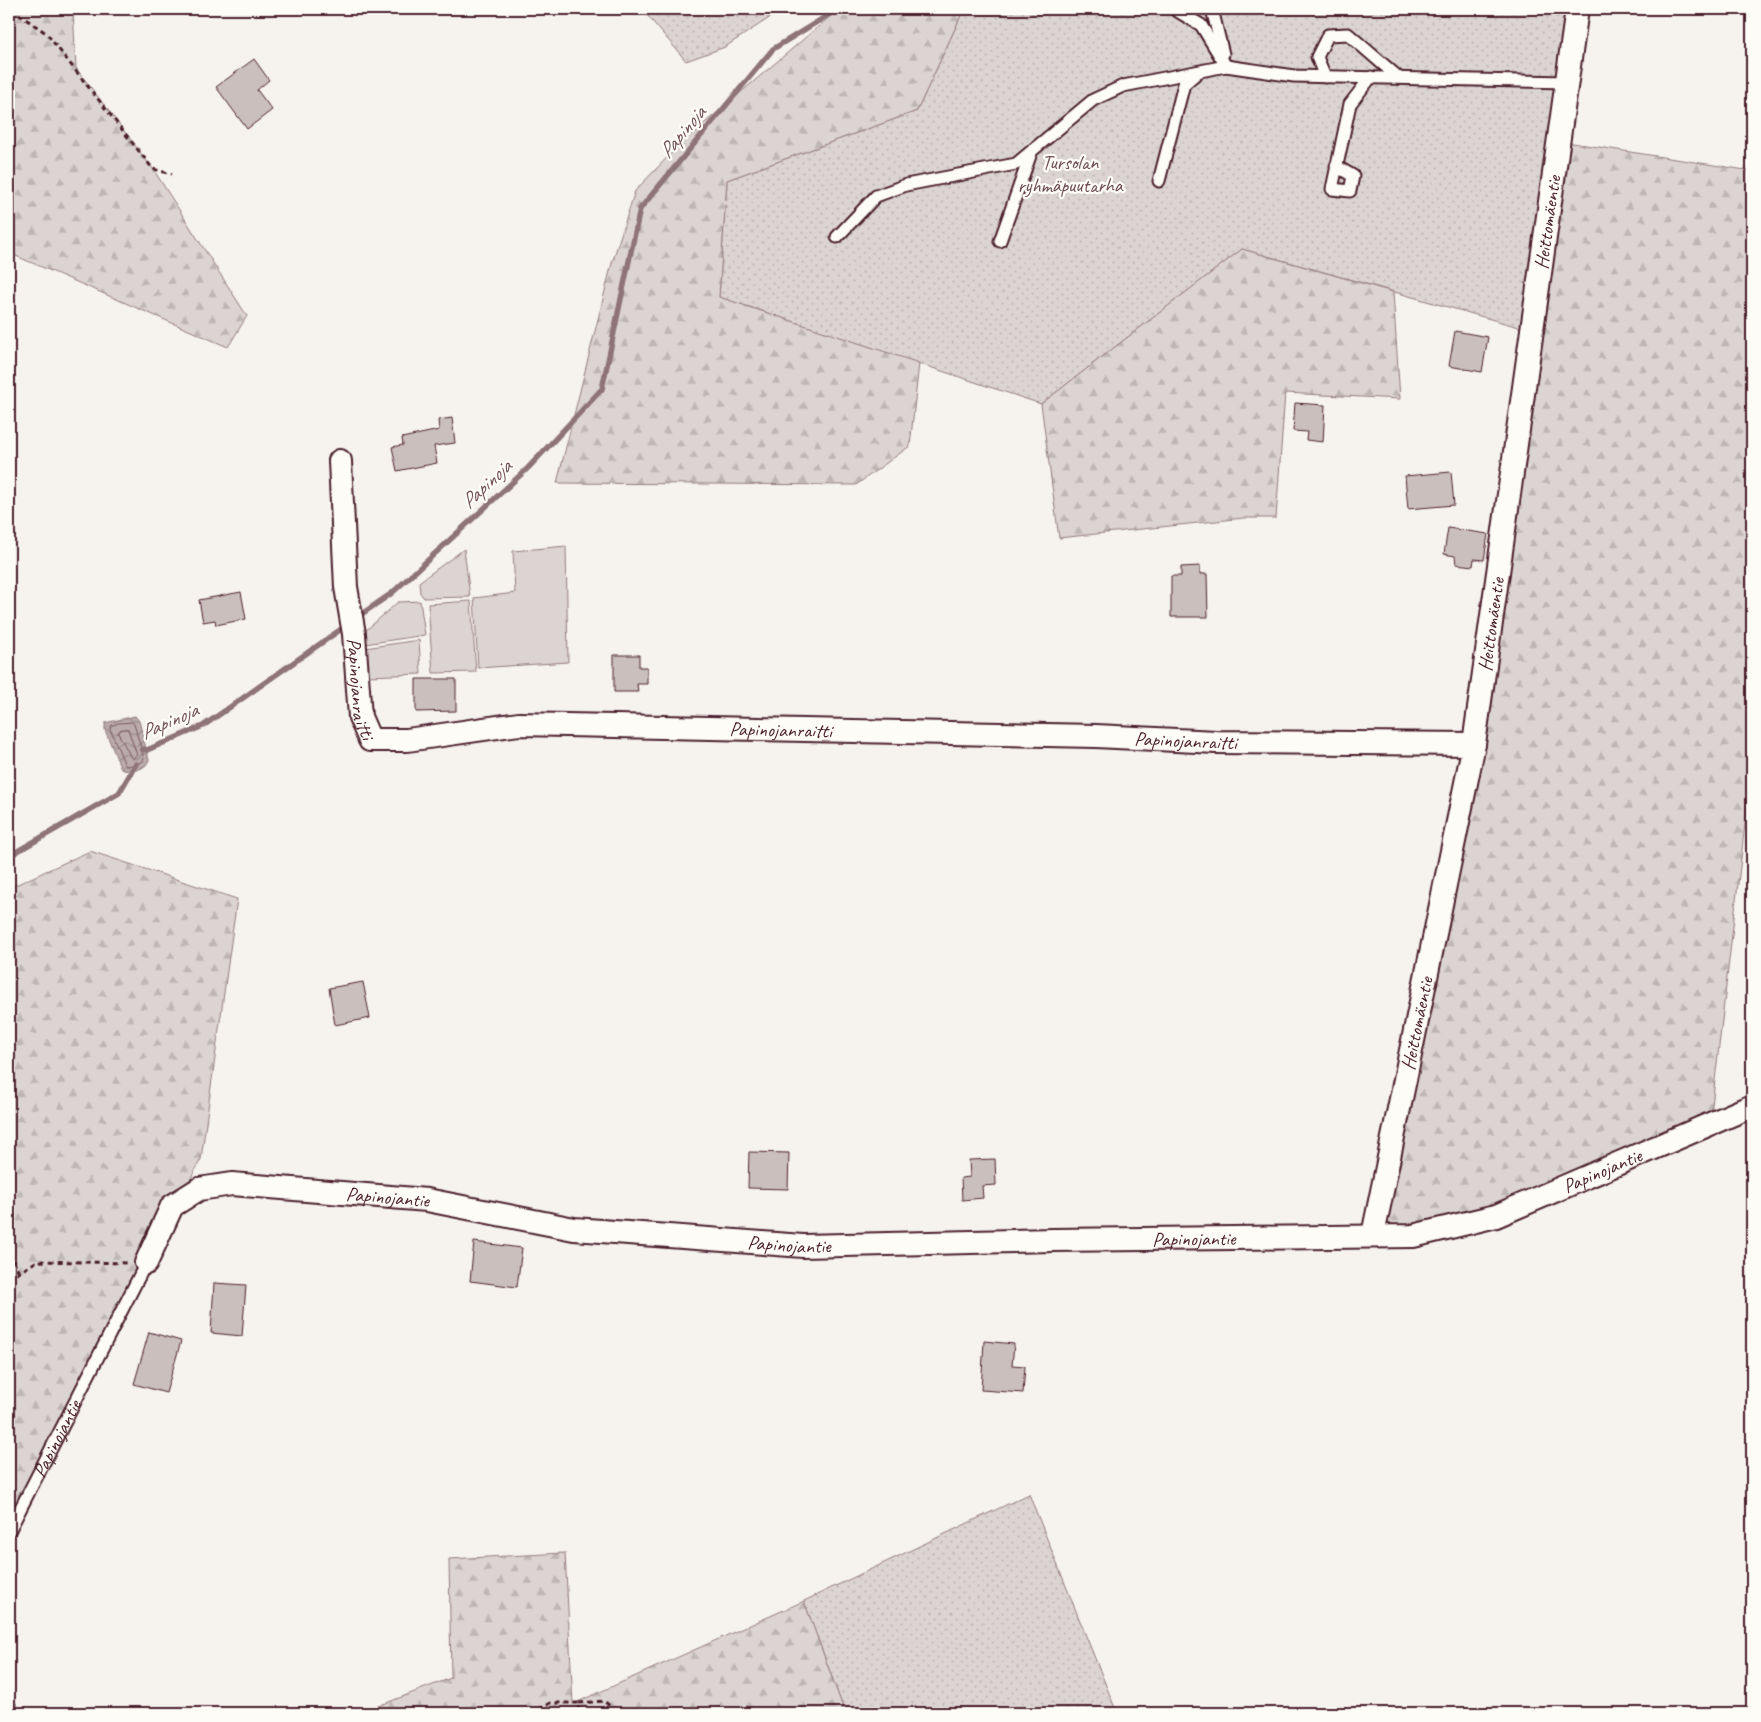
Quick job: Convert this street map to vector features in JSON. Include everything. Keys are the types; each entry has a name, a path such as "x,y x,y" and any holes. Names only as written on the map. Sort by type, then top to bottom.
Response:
{"street":[{"name":"Heittomäentie","path":"1374,1235 1474,744 1577,9"},
{"name":"Papinojanraitti","path":"340,461 346,587 354,634 360,717 370,740 407,740 519,724 1096,736 1216,742 1474,744"},
{"name":"Papinojantie","path":"146,1263 172,1206 199,1189 232,1184 427,1200 574,1229 803,1246 1374,1235 1413,1236 1496,1216 1752,1106"}],"lane":[{"path":"1174,9 1201,24 1226,66"},
{"path":"1212,9 1226,66"},
{"path":"1325,77 1317,57 1328,35 1348,34 1399,78"},
{"path":"837,237 876,196 906,184 1016,164 1093,100 1123,86 1226,66 1294,76 1568,82"},
{"path":"1159,181 1184,84 1200,71"},
{"path":"1336,166 1350,104 1371,78"},
{"path":"1000,241 1031,152"},
{"name":"Papinojantie","path":"9,1531 146,1263"},
{"path":"9,1706 11,1713"}],"path":[{"path":"11,9 46,33 153,170 172,174"},
{"path":"9,1251 19,1272"},
{"path":"9,1279 37,1261 146,1263"},
{"path":"531,1713 550,1703 604,1701 618,1713"},
{"path":"578,1713 579,1703"}],"green space":[{"path":"9,9 73,9 76,68 153,169 247,316 228,347 9,253"},
{"path":"642,9 783,9 725,47 686,61"},
{"path":"839,9 964,9 917,111 727,180 719,297 919,363 910,446 856,485 557,483 612,263 635,191 680,144"},
{"name":"Tursolan ryhmäpuutarha","path":"964,9 1574,9 1533,331 1242,249 1041,404 719,297 727,180 917,111"},
{"path":"1560,141 1752,171 1752,764 1710,1123 1496,1216 1373,1235 1474,744"},
{"path":"1242,249 1393,292 1400,399 1285,393 1276,518 1244,518 1059,538 1041,404"},
{"path":"566,546 568,662 478,668 474,598 515,593 513,551"},
{"path":"464,549 470,597 424,598 420,593 419,582"},
{"path":"420,601 425,635 365,644 364,632 398,602"},
{"path":"471,601 476,672 433,673 428,604"},
{"path":"419,640 421,674 367,676 365,648"},
{"path":"90,851 237,899 201,1159 9,1531 9,888"},
{"path":"1029,1494 1117,1713 845,1713 804,1601"},
{"path":"565,1553 573,1704 804,1601 845,1713 360,1713 451,1678 449,1559"}],"water":[{"path":"135,716 139,721 149,760 145,766 133,771 121,769 105,730 105,723"}],"building":[{"path":"254,59 269,80 257,90 272,110 247,129 216,87"},
{"path":"1455,331 1488,337 1482,372 1449,366"},
{"path":"1295,403 1325,405 1323,442 1306,440 1307,432 1293,431"},
{"path":"452,418 455,443 434,446 437,463 397,471 392,447 403,445 402,438 439,430 438,420"},
{"path":"1451,472 1454,505 1408,509 1405,476"},
{"path":"1448,528 1488,534 1484,560 1474,559 1473,566 1456,564 1455,556 1444,554"},
{"path":"1200,566 1200,574 1207,574 1208,617 1171,617 1171,576 1181,576 1181,567"},
{"path":"241,592 246,619 216,625 215,620 203,622 199,600"},
{"path":"614,655 639,655 639,667 647,667 647,684 637,684 638,692 614,692"},
{"path":"416,679 456,679 456,711 416,712"},
{"path":"363,982 370,1018 335,1025 329,988"},
{"path":"749,1152 789,1153 788,1189 748,1188"},
{"path":"995,1159 996,1185 982,1186 983,1198 962,1200 961,1178 970,1177 969,1160"},
{"path":"474,1242 522,1248 517,1287 470,1281"},
{"path":"214,1283 246,1285 242,1336 211,1333"},
{"path":"149,1332 181,1341 166,1393 134,1384"},
{"path":"984,1341 1014,1344 1012,1365 1025,1366 1023,1393 981,1390"}],"waterway":[{"name":"Papinoja","path":"356,618 392,593 528,468 602,389 640,209 773,49 838,9"},
{"name":"Papinoja","path":"142,749 147,750 203,726 347,625"},
{"name":"Papinoja","path":"9,856 119,793 136,764"}]}
